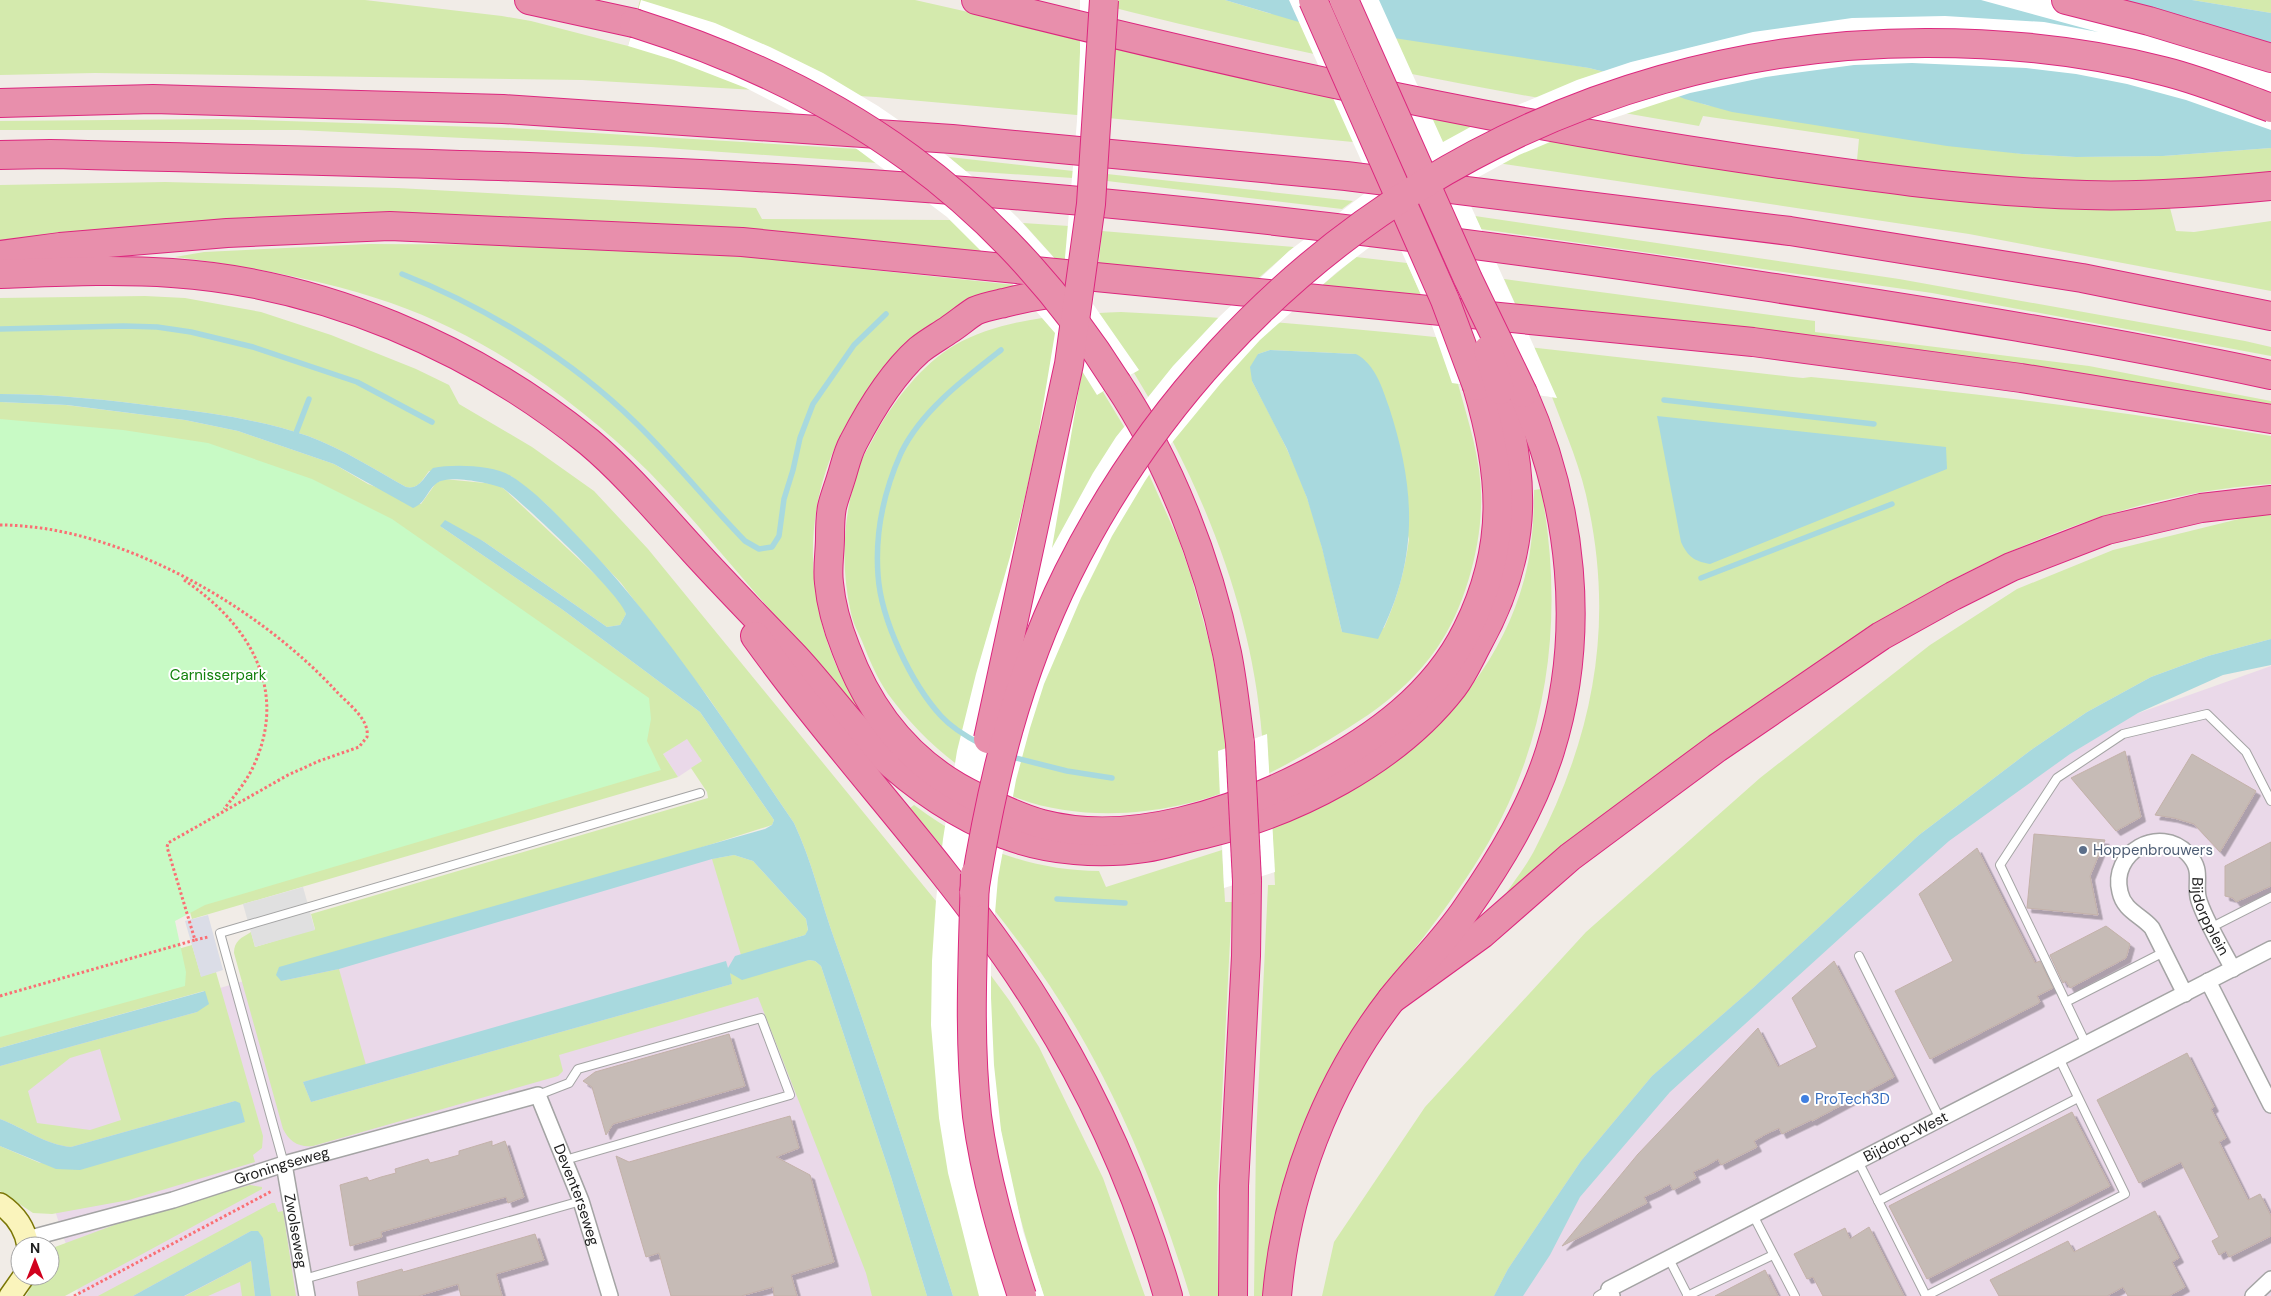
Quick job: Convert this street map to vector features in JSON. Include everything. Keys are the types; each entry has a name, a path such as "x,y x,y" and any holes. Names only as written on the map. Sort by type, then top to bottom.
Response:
{"highway":[{"path":"529,0 634,23 712,50 767,74 832,107 908,156 973,210 1041,278 1072,317 1117,383 1159,458 1202,563 1227,652 1240,743 1247,881 1246,956 1234,1170 1233,1296"},
{"path":"976,0 1259,69 1467,112 1662,147 1895,181 1996,191 2090,196 2215,192 2271,186"},
{"path":"1022,1296 993,1198 978,1117 971,1021 977,793 1069,364 1091,204 1104,0"},
{"path":"1277,1296 1284,1243 1296,1187 1310,1144 1352,1060 1392,999 1465,911 1505,851 1540,780 1557,727 1567,668 1571,620 1567,548 1555,481 1539,431 1500,390 1445,300 1313,0"},
{"path":"0,274 172,273 242,282 295,293 378,319 456,355 539,405 591,444 637,489 806,669 853,726 887,759 948,807 1008,836 1057,848 1104,852 1146,848 1242,825 1288,806 1342,780 1391,747 1426,719 1457,684 1499,603 1509,572 1516,540 1518,507 1517,469 1510,425 1468,279 1344,0"},
{"path":"2066,0 2148,21 2271,58"},
{"path":"974,892 987,815 1000,759 1018,695 1041,632 1068,573 1131,464 1179,398 1259,311 1342,239 1430,179 1524,130 1566,111 1629,88 1706,66 1814,48 1905,43 1980,43 2038,48 2164,71 2271,108"},
{"path":"0,102 153,99 456,107 962,140 1346,176 1790,231 2082,278 2271,316"},
{"path":"0,155 50,154 541,167 823,181 1043,197 1314,225 1597,260 1910,309 2204,361 2271,375"},
{"path":"0,255 60,247 227,233 390,226 742,242 1762,343 2011,377 2271,419"},
{"path":"1266,293 1213,298 1149,291 1088,291 1042,294 978,310 918,351 878,397 851,447 831,510 829,582 839,632 855,674 881,720 914,755 954,786 1010,813 1045,825 1082,831 1145,828 1218,810 1276,790 1346,752 1396,716 1432,683 1459,645 1472,619 1490,568 1498,518 1498,482 1492,439 1500,390"},
{"path":"1392,999 1482,934 1570,857 1717,748 1880,636 2011,567 2099,533 2201,508 2271,500"},
{"path":"698,556 796,692 879,793 1006,955 1042,1010 1070,1055 1096,1105 1129,1181 1155,1250 1168,1296"}],"main road":[{"path":"0,1204 18,1220 25,1236"}],"street":[{"name":"Bijdorpplein","path":"2184,994 2152,928 2147,922 2128,909 2120,893 2118,881 2125,859 2142,845 2159,841 2168,842 2188,854 2197,869 2198,899 2233,969"},
{"name":"Bijdorp-West","path":"1607,1294 1753,1215 2271,949"},
{"path":"2208,982 2271,1105"},
{"name":"Groningseweg","path":"52,1236 173,1200 284,1164 538,1095"},
{"name":"Deventerseweg","path":"538,1095 581,1201 610,1296"},
{"name":"Zwolseweg","path":"284,1164 307,1296"},
{"path":"2252,1296 2271,1279"}],"lane":[{"path":"2086,1044 2000,865 2057,778 2123,734 2207,714 2246,752 2271,801"},
{"path":"284,1164 220,933 700,793"},
{"path":"2212,927 2271,897"},
{"path":"2066,1002 2164,952"},
{"path":"1859,956 1940,1119"},
{"path":"538,1095 569,1082 578,1070 761,1018 790,1095 564,1160"},
{"path":"1858,1162 1926,1296 2125,1194 2059,1058"},
{"path":"1878,1201 2078,1098"},
{"path":"304,1279 581,1201"},
{"path":"1753,1215 1795,1296"},
{"path":"1669,1259 1687,1296 1773,1255"}],"path":[{"path":"0,525 46,530 81,537 126,552 170,571 238,608 284,641 328,681 362,719 367,729 365,740 359,747 303,768 171,840 167,846 195,940"},
{"path":"170,571 203,594 240,631 260,666 264,682 267,708 259,753 244,782 222,811"},
{"path":"0,996 220,933"},
{"name":"Groningseweg","path":"74,1296 288,1183"}],"shaded area":[{"path":"2271,666 2271,1296 1434,1296 1564,1097 2102,726"},
{"path":"687,738 702,761 678,777 663,754"},
{"path":"714,844 878,1296 78,1296 76,1275 29,1131 0,1119 0,1052"},
{"path":"303,887 315,930 255,947 243,904"},
{"path":"208,915 223,970 201,977 185,921"}],"green space":[{"path":"0,0 365,0 531,21 628,46 640,0 915,0 1331,94 2169,204 2176,231 2194,232 2271,221 2271,291 1969,234 1504,164 1353,142 1077,115 876,97 582,80 95,73 0,75"},
{"path":"1084,0 1225,0 1268,13 1589,68 1637,80 1706,105 2022,154 2076,157 2163,156 2271,148 2271,173 2151,182 2047,180 1984,175 1857,160 1859,139 1703,116 1699,126 1544,99 1313,54"},
{"path":"2192,0 2271,0 2271,13"},
{"path":"221,119 510,128 857,149 878,163 651,147 298,130 0,130 0,121"},
{"path":"949,157 1073,171 1073,178 965,171"},
{"path":"1107,174 1353,201 1342,209 1107,181"},
{"path":"165,182 398,188 756,208 762,219 950,220 990,259 723,233 0,245 0,185"},
{"path":"1475,216 1899,279 2245,341 2271,347 2271,356 1932,293 1481,229"},
{"path":"1023,223 1069,226 1065,262 1059,263"},
{"path":"1102,231 1294,247 1254,282 1098,270"},
{"path":"369,244 548,245 747,257 1036,287 868,393 851,415 828,464 819,494 814,524 813,556 815,587 820,617 829,647 841,676 879,736 649,472 592,420 529,373 496,352 462,334 427,317 391,303 338,287 284,274 175,257 204,252"},
{"path":"1356,257 1407,263 1422,297 1320,287"},
{"path":"1504,279 1815,321 1815,332 2089,366 2271,401 2271,409 1518,310"},
{"path":"145,296 185,298 261,312 331,335 416,369 449,385 459,404 532,447 594,491 648,549 936,901 1009,1000 1039,1047 1103,1178 1145,1296 1044,1296 1014,1193 998,1114 995,1087 983,1296 953,1296 881,1073 811,867 794,823 708,697 621,583 547,505 511,476 429,471 417,486 410,488 321,441 291,430 255,421 102,400 0,394 0,298"},
{"path":"1121,312 1206,317 1377,331 1803,378 1811,377 1926,389 2156,418 2271,436 2271,484 2220,489 2170,498 2073,526 1979,566 1934,590 1891,616 1508,896 1505,895 1536,847 1571,765 1584,724 1593,682 1598,640 1599,598 1596,554 1589,509 1578,466 1552,397 1458,384 1478,460 1481,507 1473,562 1455,617 1437,648 1415,675 1368,715 1289,763 1234,789 1206,799 1145,811 1114,813 1082,812 1035,804 1000,791 946,756 915,727 888,694 880,682 853,620 845,576 844,558 849,502 861,463 876,433 891,408 910,384 931,362 955,345 974,336 1014,323 1057,316","holes":["1270,350 1356,354 1409,539 1400,584 1384,628 1342,632 1322,548 1307,498 1289,453 1252,381 1258,354","1134,373 1181,458 1201,502 1235,593 1247,640 1262,736 1227,747 1223,712 1211,649 1191,576 1179,541 1137,448 1103,392"]},
{"name":"Carnisserpark","path":"0,402 66,405 185,420 238,431 334,464 368,484 421,504 436,483 444,479 495,484 503,488 601,580 624,607 626,614 620,625 607,627 483,541 440,526 563,610 700,712 774,820 772,825 281,981 339,969 366,1065 303,1082 311,1102 732,984 730,973 809,960 815,961 821,966 891,1177 927,1296 872,1296 866,1273 758,997 559,1055 563,1071 558,1076 313,1146 299,1145 291,1140 283,1129 234,953 235,945 239,940 251,932 255,947 315,929 311,914 708,798 707,792 691,768 702,761 687,739 663,754 678,777 192,919 170,844 0,520"},
{"name":"Carnisserpark","path":"0,419 123,430 208,443 312,479 392,519 649,698 651,719 647,741 661,770 205,905 175,921 186,972 185,986 0,1037"},
{"path":"1541,489 1551,573 1551,615 1548,656 1533,738 1519,778 1502,817 1474,867 1368,1012 1309,1116 1297,1144 1278,1201 1267,1263 1265,1296 1254,1296 1256,1138 1268,885 1275,885 1272,827 1314,810 1355,788 1393,763 1428,734 1460,701 1487,664 1508,624 1524,580 1529,558 1534,490"},
{"path":"2255,515 2271,515 2271,639 2208,656 2151,677 2087,712 2031,750 1919,835 1753,988 1652,1076 1581,1161 1508,1269 1494,1296 1322,1296 1334,1242 1425,1107 1586,932 1760,778 1930,645 2017,589 2113,550"},
{"path":"914,805 956,833 1001,853 1049,866 1099,871 1106,887 1222,850 1225,902 1232,902 1217,1196 1218,1296 1190,1296 1148,1176 1094,1059 1073,1022 1034,963 982,895 910,808"},
{"path":"734,855 753,861 806,919 808,931 805,935 741,955 712,859"},
{"path":"192,945 201,976 216,972 263,1136 262,1148 253,1155 255,1162 129,1200 52,1214 33,1213 0,1191 0,1146 40,1163 245,1122 235,1101 71,1147 44,1140 0,1119 0,1066 197,1012 204,991 0,1048 0,1000","holes":["100,1049 121,1120 90,1130 37,1123 28,1091 70,1058"]},
{"path":"250,1185 262,1187 262,1189 65,1296 26,1296 32,1286 60,1286 60,1245 133,1218"},
{"path":"275,1203 278,1212 283,1211 296,1296 271,1296 263,1238 251,1231 133,1296 98,1296"},
{"path":"251,1261 255,1296 242,1296 240,1282 208,1296 185,1296"}],"water":[{"path":"1225,0 2192,0 2271,13 2271,148 2163,156 2076,157 2022,154 1947,146 1732,112 1685,99 1637,80 1589,68 1309,25"},
{"path":"1270,350 1356,354 1363,358 1373,370 1384,392 1398,438 1404,467 1409,524 1407,553 1401,581 1378,639 1342,632 1322,548 1307,498 1287,449 1252,381 1250,367 1258,354"},
{"path":"0,394 102,400 255,421 291,430 321,441 406,487 415,486 421,482 433,468 462,466 504,472 531,490 549,507 613,574 641,608 720,714 794,823 811,867 881,1073 953,1296 927,1296 891,1177 821,966 815,961 809,960 742,980 730,973 732,984 311,1102 303,1082 726,961 728,968 735,956 805,935 808,930 806,919 753,861 734,855 712,859 339,969 281,981 276,975 279,967 765,829 772,825 774,820 700,712 563,610 440,526 445,520 483,541 607,627 620,625 626,614 620,603 590,569 531,512 503,488 469,480 442,480 434,486 421,503 413,508 334,464 238,431 185,420 67,405 0,402"},
{"path":"1657,416 1946,447 1947,469 1710,564 1692,558 1681,542"},
{"path":"2271,639 2271,665 2223,675 2138,713 2070,754 1949,841 1670,1092 1580,1197 1550,1255 1523,1296 1494,1296 1508,1269 1581,1161 1652,1076 1753,988 1919,835 2031,750 2087,712 2151,677 2208,656"},
{"path":"205,991 209,1004 197,1012 0,1066 0,1048"},
{"path":"235,1101 240,1103 245,1122 80,1170 56,1169 0,1146 0,1119 44,1140 71,1147"},
{"path":"251,1231 258,1231 263,1238 271,1296 255,1296 251,1261 184,1296 133,1296"}],"pier":[{"path":"641,0 715,23 770,47 823,73 878,106 929,141 989,190 1018,218 1064,269 1077,121 1080,0 1115,0 1114,57 1107,174 1093,304 1139,370 1097,395 1082,371 1052,548 1093,473 1116,437 1173,366 1219,317 1289,251 1373,187 1289,0 1379,0 1443,142 1485,119 1577,80 1631,62 1753,32 1852,18 1945,16 2044,22 2098,32 1981,0 2120,0 2190,18 2271,44 2271,130 2186,100 2127,84 2076,74 2026,68 1912,63 1854,65 1766,77 1690,93 1583,128 1519,155 1462,186 1557,398 1452,383 1422,297 1392,230 1337,272 1260,340 1221,383 1165,451 1112,536 1081,598 1044,684 1030,728 1016,780 998,878 991,960 991,998 994,1065 1001,1130 1023,1231 1044,1296 979,1296 948,1173 939,1118 931,1025 932,961 936,900 943,839 957,751 976,674 1010,557 1025,497 1036,448 1055,333 1004,274 947,217 857,149 746,88 674,60 628,46"},
{"path":"1267,734 1275,872 1224,888 1218,751"}],"building":[{"path":"2125,751 2141,817 2116,831 2071,778"},
{"path":"2192,754 2256,791 2220,852 2194,824 2155,815"},
{"path":"2034,834 2105,840 2090,876 2098,915 2027,908"},
{"path":"2271,842 2271,886 2236,902 2233,898 2225,896 2225,866"},
{"path":"1977,848 2035,963 2040,961 2053,988 2037,996 2040,1002 2037,1004 1930,1059 1895,991 1953,961 1919,894"},
{"path":"2106,926 2130,944 2126,958 2070,988 2066,981 2063,983 2050,955"},
{"path":"1834,961 1894,1077 1812,1121 1782,1134 1779,1128 1766,1134 1754,1141 1757,1147 1721,1165 1718,1159 1693,1172 1696,1178 1673,1190 1670,1184 1644,1197 1647,1203 1562,1246 1638,1154 1758,1028 1778,1067 1817,1047 1792,998"},
{"path":"729,1034 745,1086 613,1124 606,1135 592,1087 583,1081 595,1072"},
{"path":"2187,1053 2214,1107 2211,1109 2226,1138 2219,1142 2248,1200 2260,1194 2271,1216 2271,1236 2229,1257 2226,1251 2219,1255 2212,1241 2219,1237 2181,1162 2139,1183 2097,1100"},
{"path":"2072,1112 2110,1186 1927,1279 1889,1206"},
{"path":"790,1116 799,1148 776,1157 810,1175 834,1262 791,1275 797,1296 774,1296 773,1287 741,1296 671,1296 659,1253 646,1257 616,1156 629,1162"},
{"path":"492,1141 492,1146 505,1141 524,1197 508,1203 506,1197 491,1201 381,1232 382,1237 350,1246 340,1185 367,1177 369,1181 396,1173 395,1169 428,1159 430,1163 459,1155 459,1151"},
{"path":"2155,1211 2179,1258 2172,1262 2185,1287 2169,1296 2128,1296 2123,1287 2107,1296 1999,1296 1990,1280 2068,1241 2074,1252"},
{"path":"1869,1227 1904,1296 1823,1296 1813,1277 1807,1279 1794,1254 1845,1228 1850,1239"},
{"path":"535,1234 544,1260 496,1274 502,1296 461,1296 458,1284 418,1296 359,1296 357,1282 402,1269 403,1272"},
{"path":"1765,1270 1778,1296 1715,1296"}],"waterway":[{"path":"402,274 497,319 527,337 585,378 651,438 745,541 759,549 772,547 779,536 784,499 800,438 813,404 854,345 886,314"},
{"path":"0,329 124,326 157,327 191,332 253,347 357,382 432,422"},
{"path":"981,744 960,732 941,716 909,669 891,631 885,611 880,593 877,560 879,528 885,497 901,453 920,423 932,409 1001,350"},
{"path":"296,433 309,399"},
{"path":"1664,400 1874,424"},
{"path":"1701,578 1892,504"},
{"path":"1008,756 1067,771 1112,778"},
{"path":"1057,899 1125,903"}],"place":[{"name":"Hoppenbrouwers","path":"2083,850"},
{"name":"ProTech3D","path":"1805,1099"}]}
